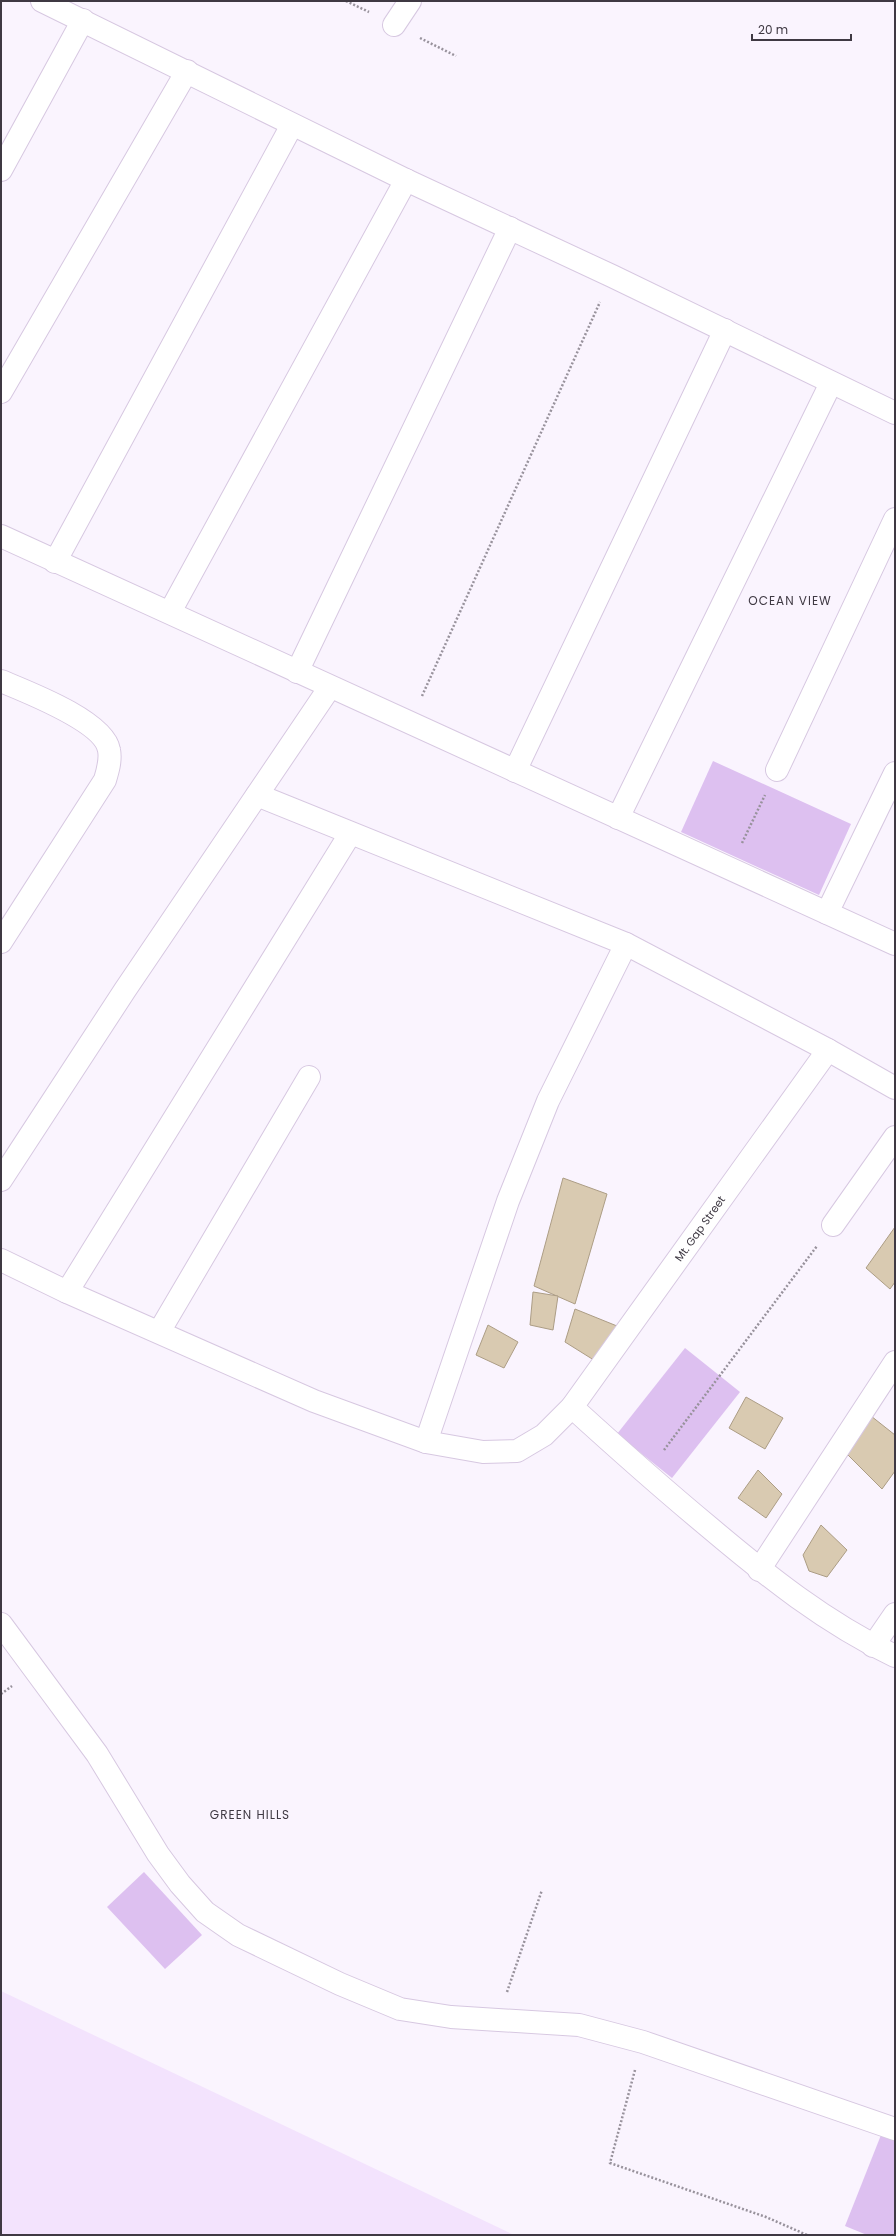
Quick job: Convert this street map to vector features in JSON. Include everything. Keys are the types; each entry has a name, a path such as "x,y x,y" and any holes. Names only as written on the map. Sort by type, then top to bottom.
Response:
{"street":[{"path":"42,1 65,6 83,20 292,125 725,330 831,383 895,412"},
{"path":"394,25 410,1"},
{"path":"1,170 83,20"},
{"path":"1,392 187,71"},
{"path":"54,562 292,125"},
{"path":"170,612 406,180"},
{"path":"297,672 510,228"},
{"path":"515,771 725,330"},
{"path":"618,818 831,383"},
{"path":"777,770 895,519"},
{"path":"1,536 54,562 170,612 410,724 895,944"},
{"path":"1,681 85,720 102,734 109,749 110,766 105,780 1,942"},
{"path":"1,1180 125,990 330,687"},
{"path":"827,913 895,773"},
{"path":"258,795 350,834 626,944 828,1050 895,1088"},
{"path":"67,1292 350,834"},
{"path":"426,1442 508,1201 548,1100 626,944"},
{"name":"Mt. Gap Street","path":"1,1260 67,1292 314,1401 426,1442 483,1452 517,1451 544,1435 572,1407 828,1050"},
{"path":"160,1332 309,1077"},
{"path":"833,1225 895,1137"},
{"path":"759,1570 895,1362"},
{"path":"572,1407 645,1473 759,1570 810,1608 873,1646 895,1656"},
{"path":"873,1646 895,1614"},
{"path":"1,1624 97,1754 158,1854 180,1884 205,1912 238,1935 340,1984 400,2009 451,2018 498,2019 579,2025 643,2042 895,2129"}],"path":[{"path":"410,724 612,276"},
{"path":"739,850 765,794"},
{"path":"663,1451 833,1225"},
{"path":"498,2019 542,1890"},
{"path":"643,2042 610,2162 766,2217 807,2235"}],"shaded area":[{"path":"713,761 851,824 819,895 681,832"},
{"path":"685,1348 740,1392 672,1478 617,1434"},
{"path":"144,1872 202,1935 165,1969 107,1907"},
{"path":"1,1991 514,2235 1,2235"},
{"path":"881,2135 895,2141 895,2235 867,2235 845,2226"}],"building":[{"path":"563,1178 607,1194 575,1304 534,1286"},
{"path":"895,1227 895,1282 890,1289 866,1268"},
{"path":"533,1292 558,1296 553,1330 530,1325"},
{"path":"575,1309 617,1326 597,1362 565,1342"},
{"path":"488,1325 518,1342 504,1368 476,1355"},
{"path":"746,1397 783,1418 765,1449 729,1428"},
{"path":"871,1416 895,1435 895,1471 882,1489 845,1452"},
{"path":"758,1470 782,1494 766,1518 738,1498"},
{"path":"821,1525 847,1550 827,1577 809,1571 803,1555"}],"district":[{"name":"OCEAN VIEW","path":"790,600"},
{"name":"GREEN HILLS","path":"250,1814"}]}
